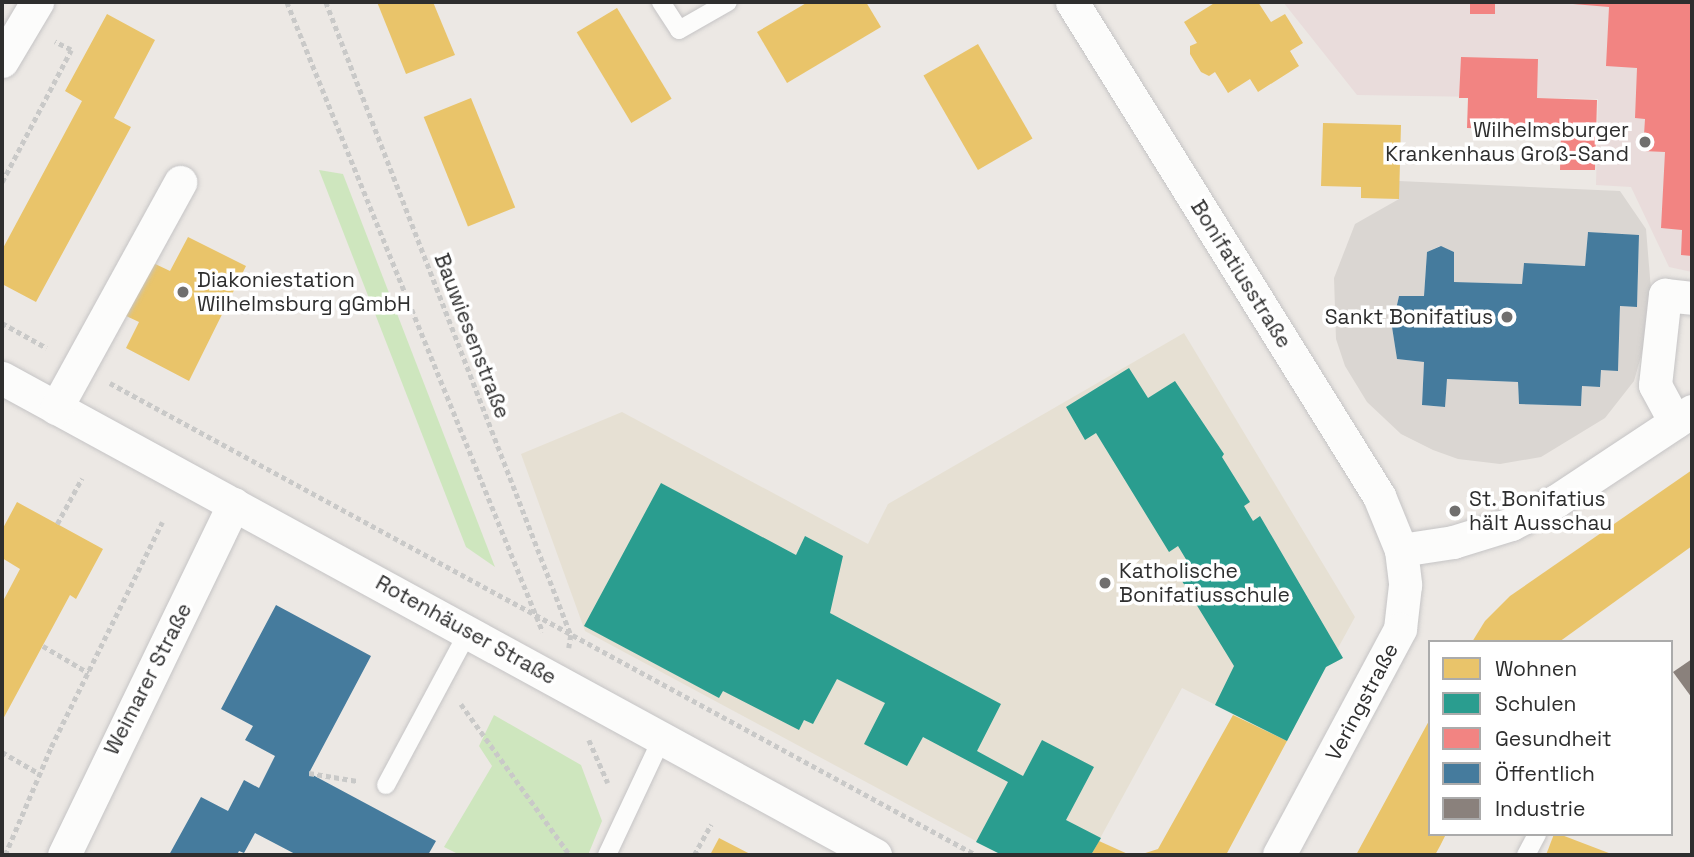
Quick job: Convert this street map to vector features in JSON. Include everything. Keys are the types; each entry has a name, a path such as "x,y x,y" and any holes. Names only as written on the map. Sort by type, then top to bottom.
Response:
{"street":[{"name":"Bonifatiusstraße","path":"1072,2 1379,496 1401,550"},
{"path":"2,61 30,13"},
{"path":"56,408 180,182"},
{"path":"1401,550 1466,539 1511,524 1556,501 1683,417 1655,385 1665,295 1692,298"},
{"name":"Rotenhäuser Straße","path":"2,378 875,855"},
{"name":"Weimarer Straße","path":"64,855 233,504"},
{"name":"Veringstraße","path":"1279,855 1399,629 1405,585 1401,550"}],"lane":[{"path":"661,2 679,30 728,2"},
{"path":"386,785 468,632"},
{"path":"607,855 662,737"},
{"path":"1526,855 1536,836"}],"path":[{"path":"287,2 564,684 624,818"},
{"name":"Bauwiesenstraße","path":"326,2 571,635 564,684"},
{"path":"2,182 71,50 30,13"},
{"path":"2,323 976,855"},
{"path":"57,524 82,478"},
{"path":"5,855 40,774 162,522"},
{"path":"43,646 89,673"},
{"path":"443,677 570,855"},
{"path":"2,752 40,774"},
{"path":"309,773 386,785"},
{"path":"694,855 711,824"}],"shaded area":[{"name":"Wilhelmsburger Krankenhaus Groß-Sand","path":"1283,2 1692,2 1692,272 1669,267 1631,187 1596,185 1598,99 1357,95"},
{"path":"1399,181 1620,191 1646,229 1653,314 1634,381 1605,418 1541,457 1500,464 1458,459 1433,450 1401,434 1367,402 1345,366 1336,339 1334,278 1355,224 1399,199","holes":["1588,232 1639,236 1637,307 1620,306 1618,370 1601,370 1600,387 1582,386 1581,406 1519,404 1518,382 1447,379 1444,407 1422,405 1424,362 1397,359 1392,327 1399,296 1424,296 1427,252 1440,246 1454,252 1454,282 1522,284 1524,263 1585,266"]},
{"name":"Katholische Bonifatiusschule","path":"1184,333 1355,617 1338,648 1343,658 1326,667 1287,741 1182,688 1091,855 1002,855 585,631 521,454 622,412 868,544 888,504"}],"green space":[{"path":"319,170 343,174 495,567 466,547"},
{"path":"494,715 581,765 602,821 588,855 460,855 444,847 492,766 479,746"}],"building: Wohnen":[{"path":"377,2 433,2 455,55 406,74"},
{"path":"808,2 866,2 881,27 787,83 757,32"},
{"path":"1216,2 1258,2 1271,22 1285,14 1303,43 1290,51 1299,66 1258,92 1250,79 1228,93 1215,72 1209,76 1201,72 1190,54 1190,46 1197,43 1184,22"},
{"path":"617,8 672,99 631,123 577,32"},
{"path":"107,14 155,40 114,118 131,127 36,302 2,284 2,250 82,101 65,91"},
{"path":"978,44 1032,138 978,170 923,76"},
{"path":"471,98 515,207 468,227 424,117"},
{"path":"1323,123 1401,125 1399,199 1361,198 1361,187 1321,186"},
{"name":"Diakoniestation Wilhelmsburg gGmbH","path":"188,237 246,266 189,381 126,348 139,322 122,314 149,261 170,271"},
{"path":"1692,470 1692,546 1562,640 1473,640 1485,621 1510,596"},
{"path":"17,502 103,549 76,599 70,595 2,721 2,603 20,569 2,558 2,530"},
{"path":"1233,715 1287,741 1226,855 1139,855 1158,849"},
{"path":"1428,723 1428,836 1445,836 1440,846 1435,855 1356,855"},
{"path":"1553,836 1564,836 1614,855 1546,855"},
{"path":"719,838 752,855 710,855"},
{"path":"1099,841 1130,855 1091,855"}],"building: Schulen":[{"path":"1129,368 1148,398 1175,381 1224,454 1222,457 1250,502 1244,506 1253,521 1260,516 1343,658 1326,667 1287,741 1215,705 1234,666 1174,568 1187,561 1178,546 1169,552 1096,433 1085,440 1066,407"},
{"path":"661,483 796,555 805,536 843,556 830,613 1001,704 977,751 1023,776 1042,740 1094,767 1066,820 1101,838 1091,855 1002,855 976,842 1008,782 923,737 907,766 864,744 885,703 837,679 813,724 804,720 799,730 723,691 719,698 584,626"}],"building: Gesundheit":[{"path":"1470,2 1495,2 1495,14 1470,14"},
{"path":"1549,2 1692,2 1692,256 1681,255 1682,230 1661,228 1665,152 1643,151 1645,119 1635,118 1637,68 1606,66 1609,7"},
{"path":"1461,57 1538,59 1537,98 1597,100 1595,170 1560,170 1561,131 1467,128 1468,98 1459,98"}],"building: Öffentlich":[{"name":"Sankt Bonifatius","path":"1588,232 1639,235 1637,307 1620,306 1618,371 1601,370 1600,387 1582,386 1581,406 1519,404 1518,382 1447,379 1445,407 1422,405 1424,362 1397,359 1392,327 1399,296 1424,296 1427,252 1441,246 1454,252 1454,282 1522,284 1524,263 1585,266"},
{"path":"276,605 371,656 309,773 436,841 428,855 297,855 255,833 244,853 239,851 237,855 169,855 201,797 228,811 244,780 259,788 275,756 245,740 253,726 221,709"}],"building: Industrie":[{"path":"1692,659 1692,698 1673,672"}],"place":[{"name":"Wilhelmsburger Krankenhaus Groß-Sand","path":"1645,142"},
{"name":"Diakoniestation Wilhelmsburg gGmbH","path":"183,292"},
{"name":"Sankt Bonifatius","path":"1507,317"},
{"name":"St. Bonifatius hält Ausschau","path":"1455,511"},
{"name":"Katholische Bonifatiusschule","path":"1105,583"}]}
